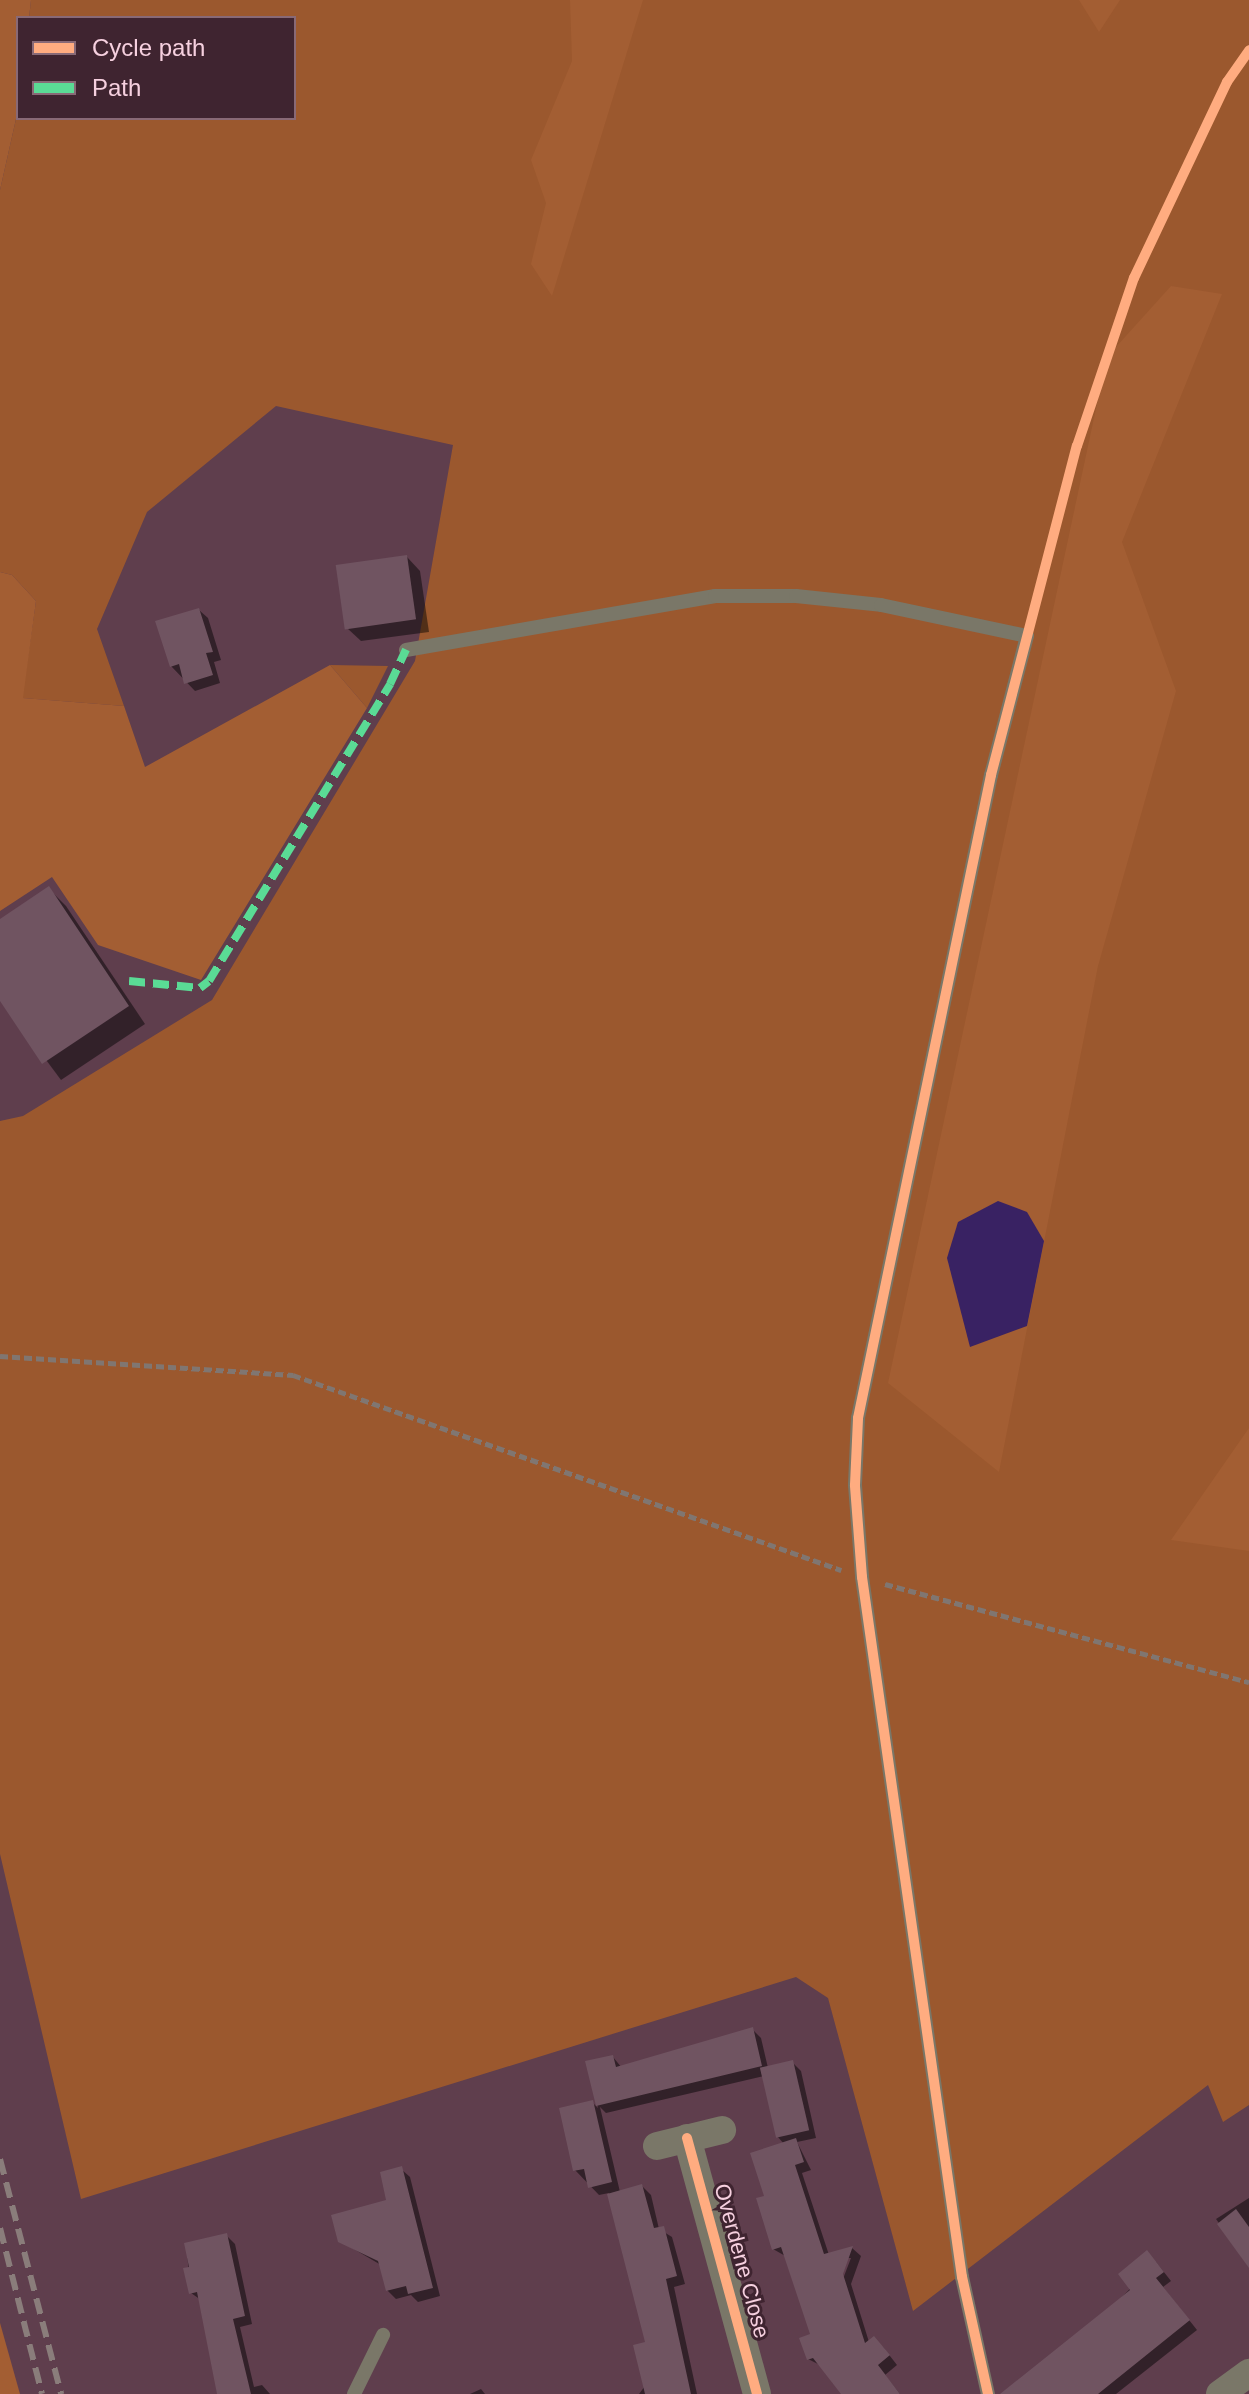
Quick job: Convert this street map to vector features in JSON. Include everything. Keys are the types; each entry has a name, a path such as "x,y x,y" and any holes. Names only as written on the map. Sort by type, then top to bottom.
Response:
{"street":[{"path":"657,2146 722,2130"},
{"name":"Overdene Close","path":"687,2138 757,2394"},
{"path":"1220,2394 1249,2373"}],"lane":[{"path":"406,650 715,596 881,605 1027,636 991,775 858,1418 855,1485 862,1577 962,2277 988,2394"},
{"path":"354,2394 383,2335"}],"path":[{"path":"0,1356 293,1375 862,1577 1249,1682"}],"shaded area":[{"path":"0,0 31,0 29,16 16,16 16,119 0,190"},
{"path":"31,0 1249,0 1249,2105 1223,2122 1208,2085 913,2311 828,1998 796,1977 81,2199 0,1854 0,1121 23,1116 212,1000 415,661 453,445 276,406 147,512 97,629 124,706 22,698 36,601 12,575 0,572 0,190 16,119 296,120 296,16 29,16"},
{"path":"570,0 643,0 552,296 531,264 546,203 531,160 572,61"},
{"path":"1079,0 1120,0 1099,32"},
{"path":"1171,286 1222,294 1122,542 1176,691 1098,966 999,1472 888,1383 1107,357"},
{"path":"0,572 12,575 36,601 23,698 124,706 145,767 330,665 367,708 201,980 98,945 52,877 0,911"},
{"path":"330,665 388,666 367,708"},
{"path":"998,1201 1027,1212 1044,1241 1027,1326 970,1347 947,1258 958,1222"},
{"path":"1249,1428 1249,1551 1171,1540"},
{"path":"0,2323 20,2394 0,2394"}],"building":[{"path":"407,555 416,619 345,629 336,565"},
{"path":"199,608 213,652 206,653 213,675 184,684 179,664 170,667 155,621"},
{"path":"49,886 129,1006 42,1064 0,1001 0,919"},
{"path":"753,2027 762,2066 596,2106 585,2061 613,2055 616,2067"},
{"path":"793,2060 809,2130 776,2138 760,2068"},
{"path":"593,2100 612,2182 588,2188 584,2169 573,2171 559,2108"},
{"path":"796,2138 804,2162 795,2165 824,2254 853,2246 843,2274 865,2343 874,2336 890,2355 878,2365 900,2394 841,2394 813,2358 807,2360 799,2338 810,2334 781,2247 772,2250 756,2198 764,2196 750,2153"},
{"path":"402,2166 433,2288 408,2294 406,2286 386,2291 378,2261 338,2242 331,2215 386,2200 380,2172"},
{"path":"642,2184 654,2228 664,2226 677,2276 666,2279 691,2394 645,2394 633,2345 645,2342 607,2194"},
{"path":"1236,2209 1249,2227 1249,2268 1217,2224"},
{"path":"227,2233 245,2316 233,2319 251,2394 217,2394 197,2292 189,2294 183,2268 189,2267 184,2243"},
{"path":"1147,2250 1164,2272 1156,2278 1190,2320 1098,2394 1000,2394 1130,2290 1118,2274"}],"railway":[{"path":"0,2159 61,2394"},
{"path":"0,2228 42,2394"}],"marked path":[{"path":"129,981 200,988 209,981 390,684 406,650"}],"cycle path":[{"path":"988,2394 962,2277 862,1577 855,1485 858,1418 991,775 1077,446 1134,278 1227,82 1249,50"},
{"path":"687,2138 757,2394"}]}
